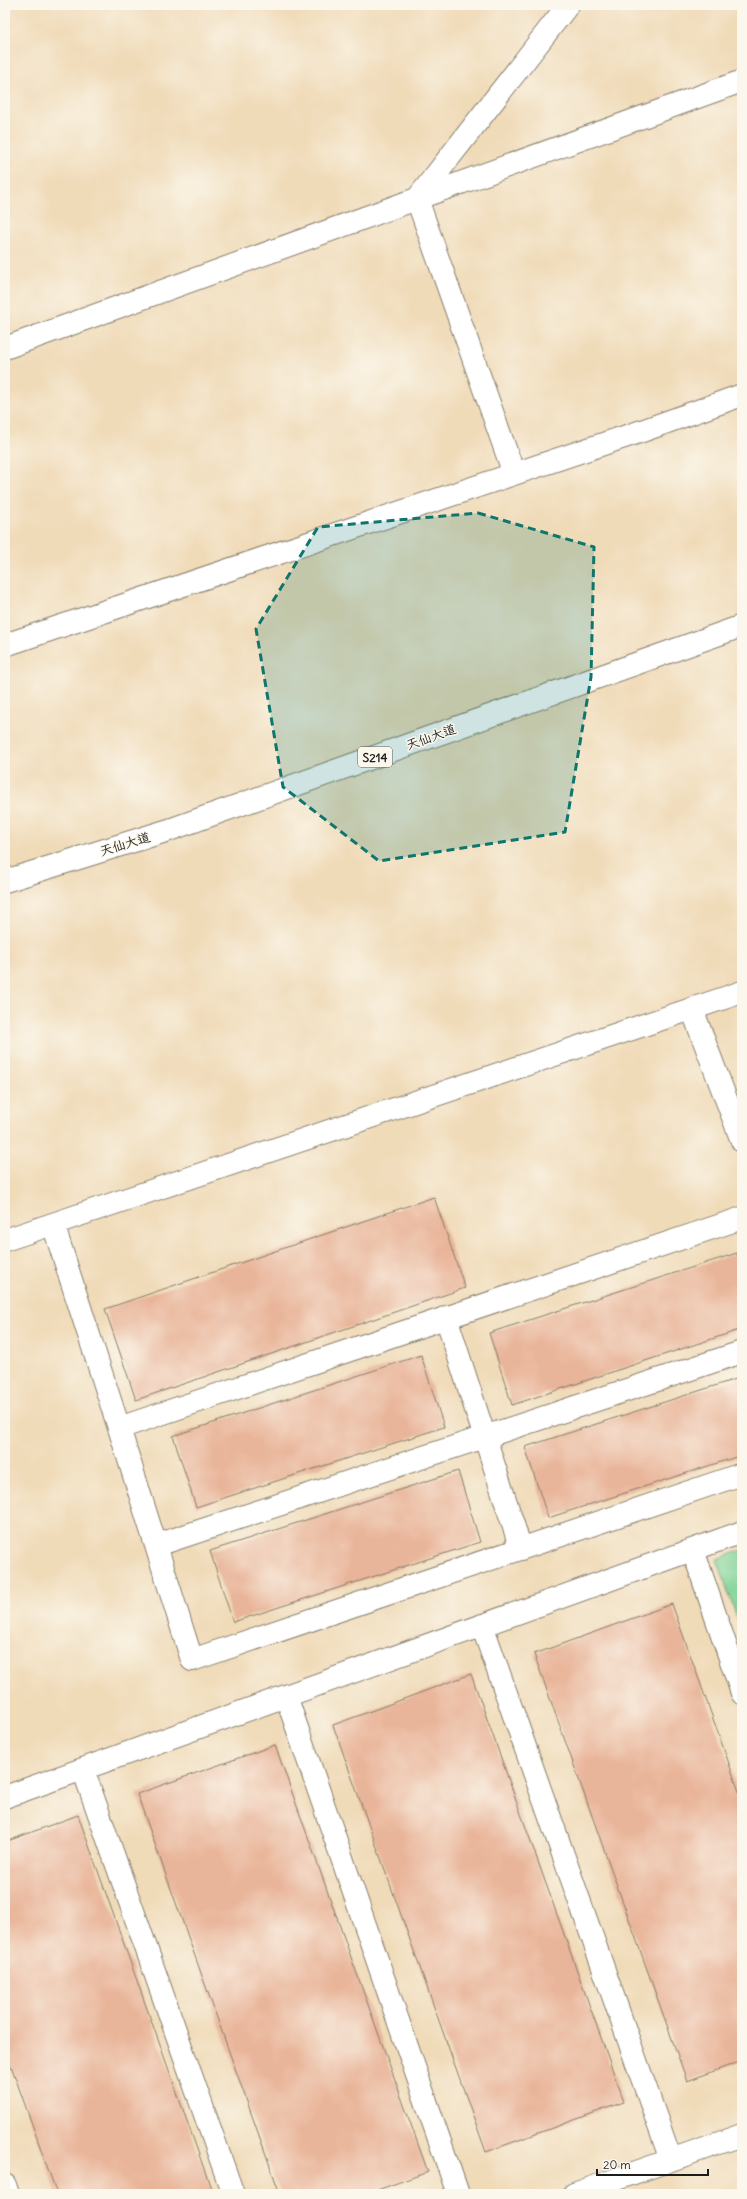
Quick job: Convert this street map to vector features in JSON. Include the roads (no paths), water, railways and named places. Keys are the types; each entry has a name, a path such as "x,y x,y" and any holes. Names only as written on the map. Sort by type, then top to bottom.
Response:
{"street":[{"path":"417,199 568,5"},
{"path":"5,348 742,81"},
{"path":"417,199 514,474"},
{"path":"5,645 514,474 742,395"},
{"name":"天仙大道","path":"5,881 169,830 742,626"},
{"path":"5,1240 742,992"},
{"path":"692,1008 742,1141"},
{"path":"119,1428 742,1218"},
{"path":"53,1224 157,1545 192,1660 742,1474"},
{"path":"446,1317 520,1549"},
{"path":"157,1545 742,1352"},
{"path":"5,1797 742,1532"},
{"path":"693,1550 742,1693"},
{"path":"482,1625 671,2160"},
{"path":"286,1696 458,2194"},
{"path":"83,1769 233,2194"},
{"path":"574,2194 741,2137"},
{"path":"5,2185 8,2194"}]}
